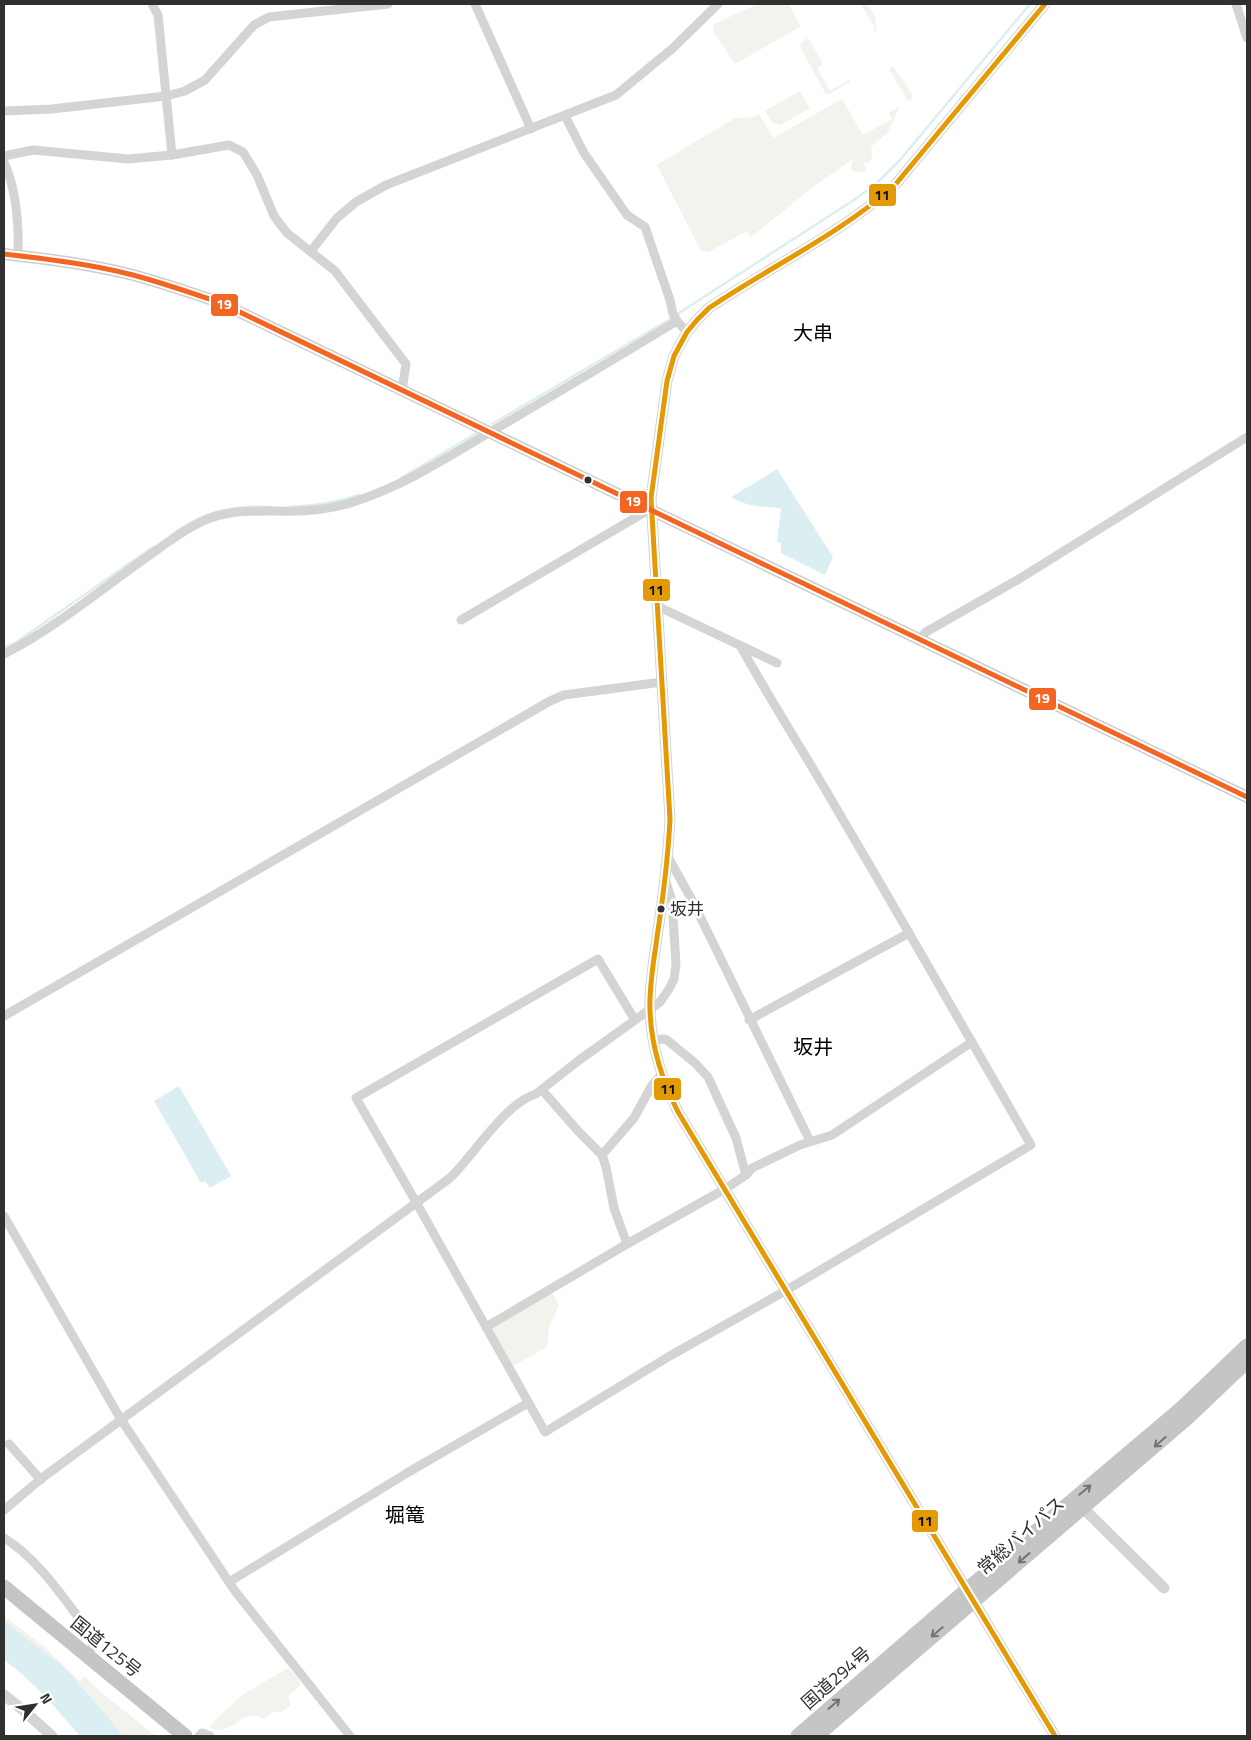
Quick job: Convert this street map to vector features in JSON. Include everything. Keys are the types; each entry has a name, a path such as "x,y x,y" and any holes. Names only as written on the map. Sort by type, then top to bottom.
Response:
{"highway":[{"name":"常総バイパス","path":"816,1736 971,1595 1181,1409 1247,1346"},
{"name":"常総バイパス","path":"899,1648 1083,1508 1188,1418 1247,1362"},
{"name":"国道125号","path":"4,1587 185,1736"},
{"name":"国道294号","path":"798,1736 899,1648"}],"main road":[{"path":"4,254 74,262 132,275 221,303 1247,797"}],"street":[{"path":"152,4 158,15 172,155"},
{"path":"4,111 52,109 166,96 185,91 205,80 254,25 269,17 388,4"},
{"path":"475,4 531,129"},
{"path":"311,251 337,218 356,202 386,185 616,95 673,48 718,4"},
{"path":"1045,4 895,185 847,222 709,308 687,332 677,348 667,381 650,509 669,796 668,857 652,978 650,1009 653,1040 662,1074 678,1112 1055,1736"},
{"path":"1236,4 1247,38"},
{"path":"565,116 584,153 627,215 645,227 675,318 687,332"},
{"path":"4,156 33,150 128,159 172,155 229,145 243,152 257,176 274,216 287,233 335,271 406,364 402,390"},
{"path":"4,162 14,193 19,230 18,256"},
{"path":"4,654 37,635 199,522 239,512 316,510 353,502 399,484 490,432 675,318"},
{"path":"920,639 926,632 1018,579 1247,437"},
{"path":"461,620 650,509"},
{"path":"657,606 776,663"},
{"path":"635,1020 598,959 356,1098 545,1432 668,1357 786,1291 1031,1145 910,933 795,737 766,692 741,646"},
{"path":"4,1016 550,701 564,695 662,682"},
{"path":"668,857 684,883 749,1020 810,1141"},
{"path":"4,1510 40,1480 456,1172 510,1111 528,1096 542,1090 578,1061 660,1002 674,979 676,964 672,901 665,880"},
{"path":"749,1020 910,933"},
{"path":"653,1040 667,1040 695,1063 708,1077 736,1138 746,1174"},
{"path":"486,1327 725,1188 752,1168 810,1141 832,1135 972,1042"},
{"path":"602,1155 634,1118 652,1085 662,1074"},
{"path":"542,1090 602,1155 614,1208 627,1244"},
{"path":"4,1216 121,1420 229,1582 280,1650 350,1736"},
{"path":"229,1582 407,1473 528,1403"},
{"path":"9,1444 40,1480"},
{"path":"1083,1508 1164,1588"},
{"path":"4,1538 12,1542 31,1559 91,1634 93,1640 92,1647 87,1656"},
{"path":"4,1695 52,1736"},
{"path":"199,1736 202,1733 210,1736"}],"shaded area":[{"path":"758,4 788,4 801,26 735,64 714,32 714,24"},
{"path":"861,4 867,4 875,17 877,34 873,29 875,28"},
{"path":"808,38 823,64 817,68 830,91 849,80 850,82 826,94 800,47 801,43"},
{"path":"893,66 913,95 912,99 908,101 889,69"},
{"path":"800,91 810,108 781,125 773,123 765,111"},
{"path":"842,99 863,135 892,119 889,113 900,106 888,132 871,147 872,160 864,163 867,170 853,171 851,168 853,159 813,187 751,237 747,231 708,252 701,251 657,165 735,118 754,117 759,114 773,138"},
{"path":"777,469 833,557 825,575 781,553 781,543 777,542 781,508 749,505 731,497"},
{"path":"179,1086 231,1176 210,1188 205,1181 201,1183 154,1101"},
{"path":"552,1292 559,1305 549,1327 547,1347 511,1367 509,1359 491,1327"},
{"path":"4,1616 46,1648 79,1681 85,1677 104,1695 156,1736 120,1736 4,1625"},
{"path":"4,1621 64,1667 122,1736 80,1736 34,1686 4,1660"},
{"path":"288,1668 301,1685 288,1696 291,1705 280,1713 274,1711 264,1719 249,1716 225,1729 210,1728 211,1724 242,1695"}],"waterway":[{"path":"676,315 857,198 881,179 900,160 1030,4"},
{"path":"492,424 672,318"},
{"path":"401,478 477,433"},
{"path":"290,507 325,504 359,495"},
{"path":"170,536 194,521 217,512 242,507 270,507"},
{"path":"4,648 15,643 153,547"}],"transit line":[{"name":"11","path":"1045,4 895,185 828,235 709,308 687,332 674,356 667,381 651,498 670,819 650,1001 655,1050 662,1075 678,1112 1055,1736"},
{"name":"19","path":"4,254 68,262 117,271 155,281 221,303 1247,797"}],"place":[{"name":"坂井","path":"661,909"}],"district":[{"name":"大串","path":"813,333"},
{"name":"坂井","path":"813,1047"},
{"name":"堀篭","path":"405,1515"}]}
